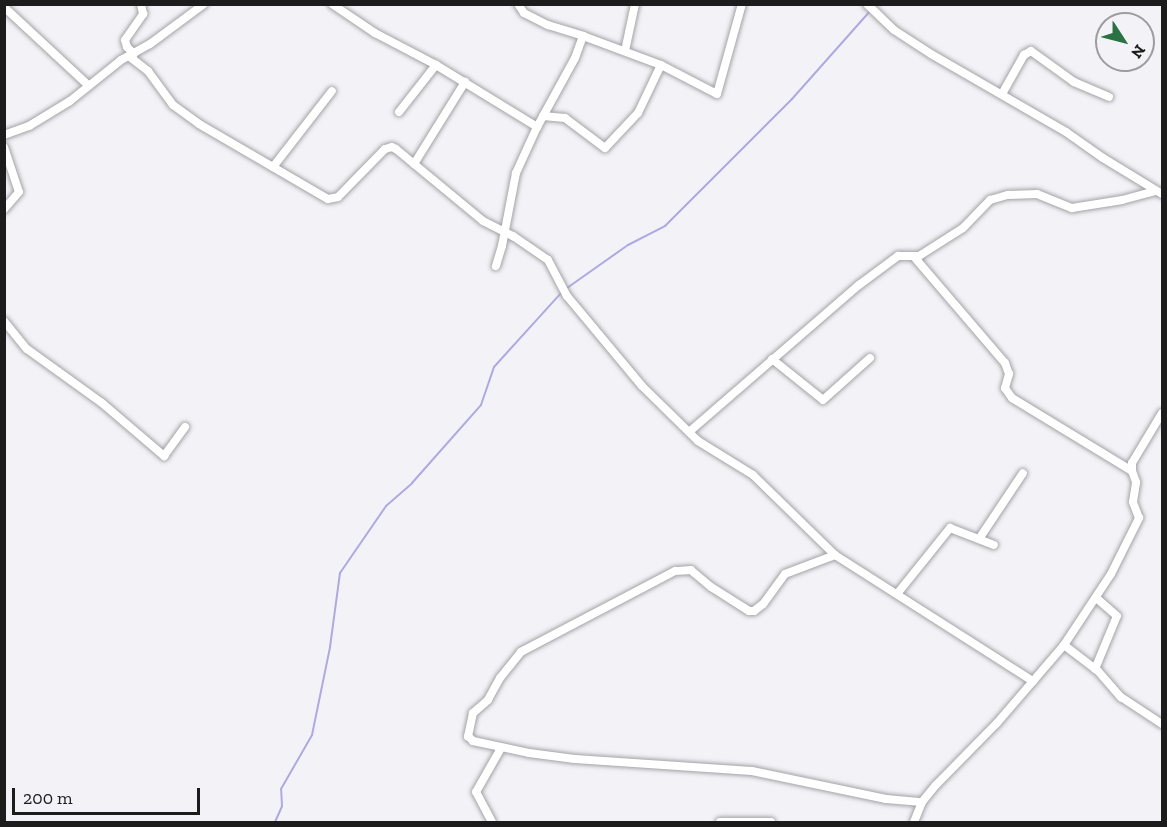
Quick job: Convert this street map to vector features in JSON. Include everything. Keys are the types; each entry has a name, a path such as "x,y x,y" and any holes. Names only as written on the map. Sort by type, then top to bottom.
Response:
{"street":[{"path":"141,4 143,14 125,40 127,47 173,105 234,147 273,166 324,198 333,199 388,148 396,149 453,199 548,260 565,293 642,386 698,441 753,475 835,555 861,574 897,594 1033,681"},
{"path":"4,135 29,126 70,101 121,60 132,55 204,4"},
{"path":"332,4 375,33 436,64 537,127"},
{"path":"518,4 524,13 549,25 661,65 717,94 742,4"},
{"path":"625,51 635,4"},
{"path":"867,4 894,30 931,54 1066,132 1159,192"},
{"path":"4,7 88,85"},
{"path":"496,266 516,172 537,127 575,58 583,36"},
{"path":"1002,94 1024,55 1031,51 1074,82 1109,96"},
{"path":"399,112 436,64"},
{"path":"543,116 565,118 605,148 638,113 661,65"},
{"path":"414,165 465,82"},
{"path":"273,166 332,91"},
{"path":"4,147 19,192 4,209"},
{"path":"689,432 859,285 898,256 915,258 963,228 990,200 997,196 1037,194 1072,208 1159,192"},
{"path":"915,258 1005,363 1009,374 1005,388 1012,398 1132,471"},
{"path":"4,321 27,349 93,396 164,456 185,427"},
{"path":"772,359 823,400 870,358"},
{"path":"914,822 922,802 1064,645 1096,598 1139,521 1133,502 1136,482 1132,463 1162,413"},
{"path":"979,539 1023,473"},
{"path":"897,594 950,528 994,545"},
{"path":"835,555 785,573 763,604 754,611 749,611 711,587 691,570 681,569 533,644 508,668 488,700 473,713 470,722 470,739 501,748 575,759 752,771 886,799 922,802"},
{"path":"1095,669 1117,616 1096,598"},
{"path":"1064,645 1095,669 1121,697 1162,724"},
{"path":"492,822 476,792 501,748"},
{"path":"720,822 771,822"}],"waterway":[{"path":"567,288 628,245 665,226 792,99 870,11"},
{"path":"275,822 282,806 281,789 312,735 330,647 340,573 386,506 412,483 481,405 494,367 562,292"}]}
